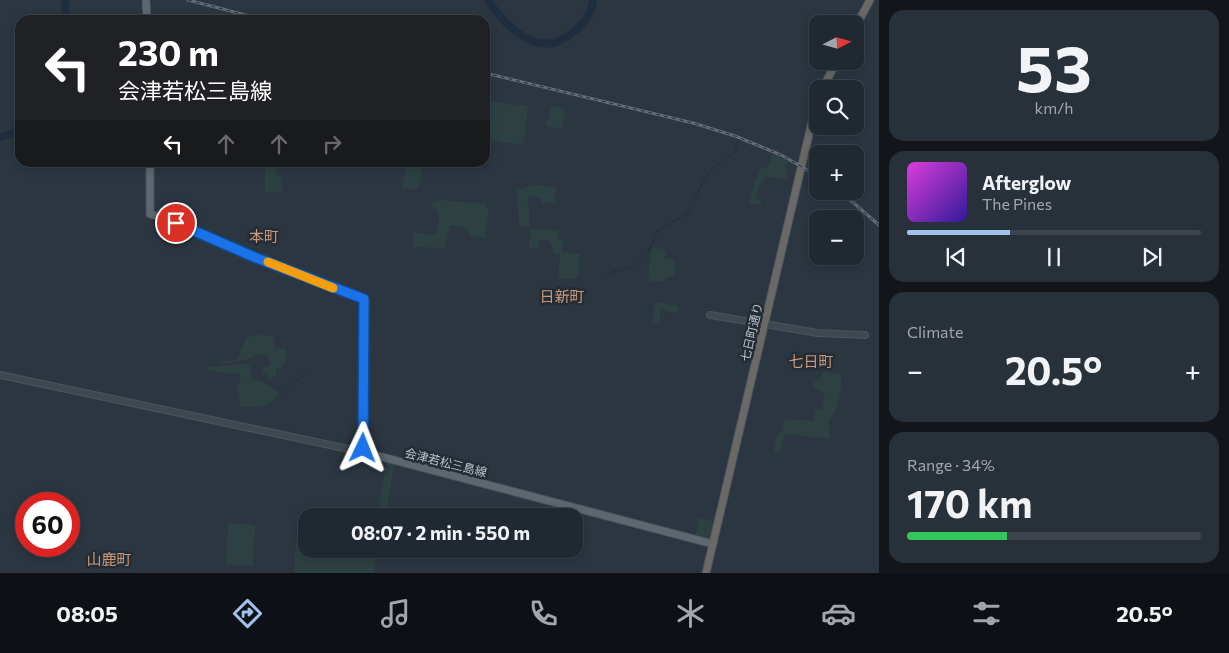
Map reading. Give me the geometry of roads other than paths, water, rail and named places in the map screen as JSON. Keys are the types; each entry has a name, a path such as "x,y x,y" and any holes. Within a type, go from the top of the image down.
{"highway":[{"path":"862,15 870,0"},
{"name":"七日町通り","path":"706,573 809,134"}],"main road":[{"path":"146,0 147,15"},
{"path":"150,167 150,214 164,218 254,257 364,299 363,452"},
{"name":"会津若松三島線","path":"363,452 713,544"}],"street":[{"path":"710,315 818,333 865,335"},
{"path":"0,375 363,452"}],"waterway":[{"path":"65,0 66,15"},
{"path":"488,0 515,31 524,37 543,43 558,42 577,29 589,14 593,0"},
{"path":"0,137 15,132"},
{"path":"693,201 708,173 735,151 739,137"},
{"path":"603,278 612,272 630,268 649,250 657,231 687,214 690,208"},
{"path":"283,392 304,374"}],"railway":[{"path":"188,0 246,15"},
{"path":"490,74 693,123 735,136 781,155 809,171"},
{"path":"850,200 879,225"}],"district":[{"name":"本町","path":"264,236"},
{"name":"日新町","path":"562,296"},
{"name":"七日町","path":"811,361"},
{"name":"山鹿町","path":"109,559"}]}
